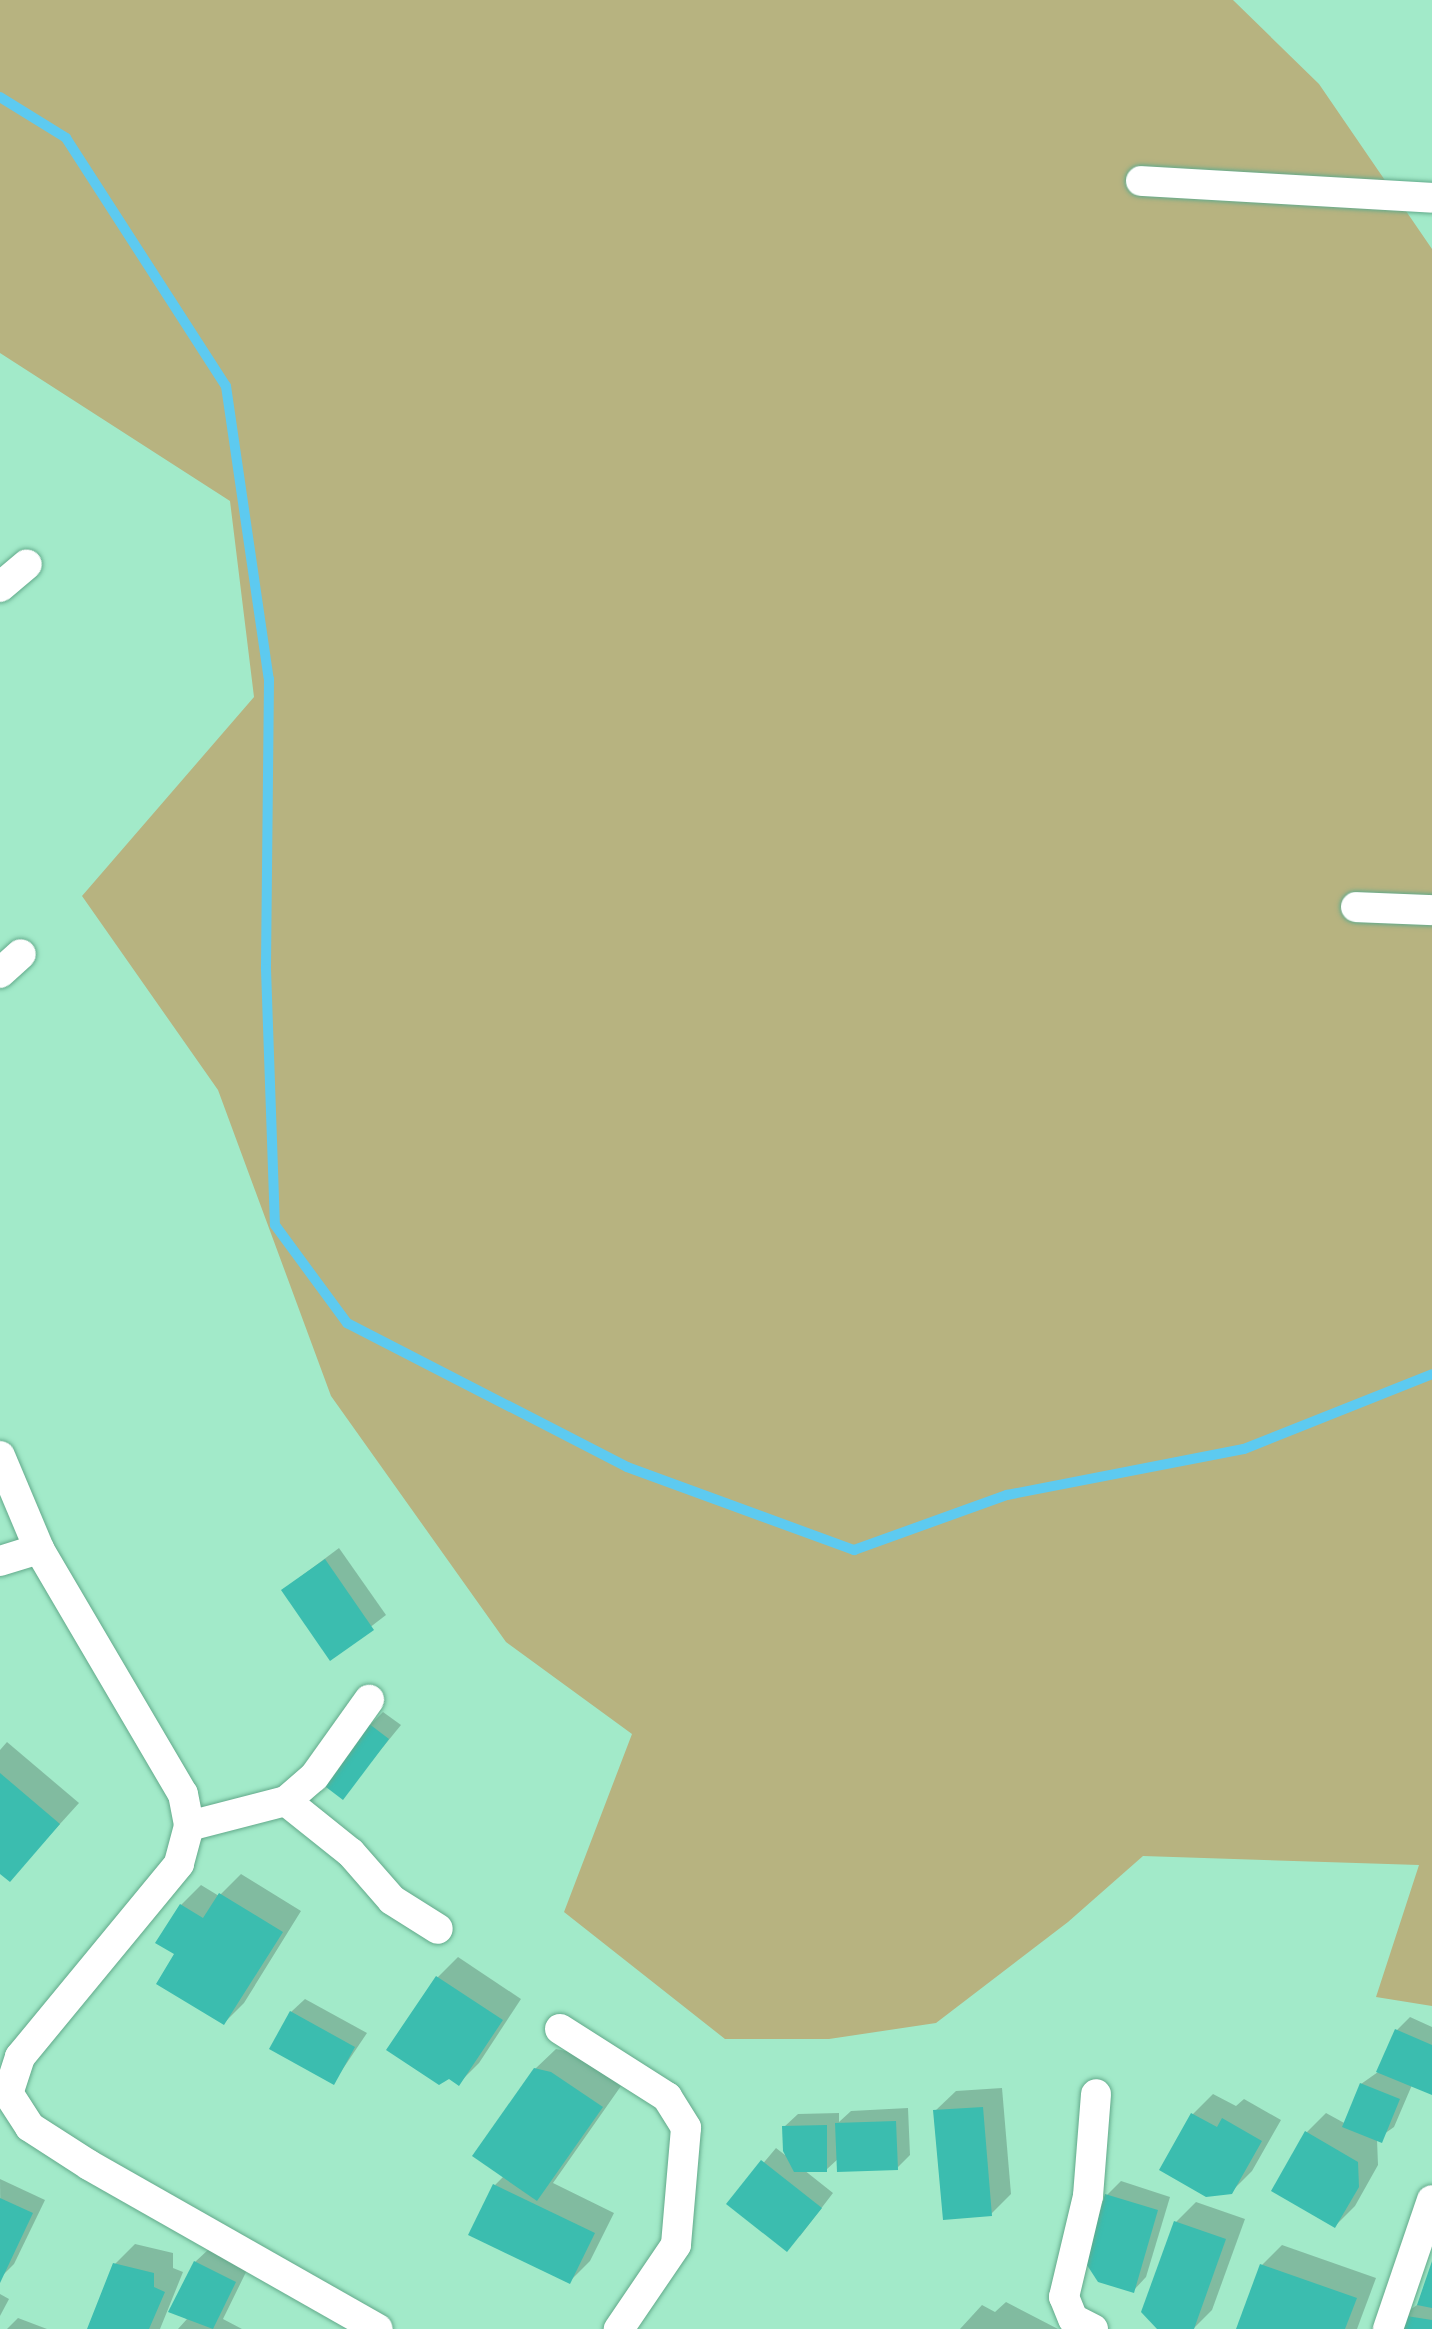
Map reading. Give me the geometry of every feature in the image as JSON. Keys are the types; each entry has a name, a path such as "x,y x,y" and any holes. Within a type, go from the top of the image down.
{"street":[{"path":"1141,181 1432,198"},
{"path":"0,587 27,564"},
{"path":"1356,907 1432,910"},
{"path":"0,1456 39,1549 183,1794 189,1826 179,1864 20,2057 8,2093 30,2127 89,2165 378,2329"},
{"path":"0,1561 39,1549"},
{"path":"189,1826 286,1801 314,1777 369,1700"},
{"path":"286,1801 351,1853 392,1900 438,1929"},
{"path":"560,2029 667,2097 686,2128 676,2245 619,2329"},
{"path":"1093,2329 1073,2319 1064,2297 1088,2196 1096,2094"},
{"path":"1388,2329 1432,2200"}],"shaded area":[{"path":"0,0 1233,0 1319,84 1432,249 1432,2006 1376,1997 1419,1865 1143,1856 1068,1922 936,2023 829,2039 725,2039 564,1912 632,1734 506,1642 331,1396 218,1090 82,896 254,697 230,501 0,353"}],"building":[{"path":"325,1559 374,1630 330,1661 281,1590"},
{"path":"368,1723 389,1739 343,1800 322,1784"},
{"path":"0,1773 60,1824 10,1882 0,1874"},
{"path":"219,1893 283,1932 224,2025 156,1984 174,1954 155,1943 180,1904 203,1918"},
{"path":"436,1976 503,2020 459,2086 449,2079 439,2085 386,2050"},
{"path":"290,2011 355,2047 334,2085 269,2049"},
{"path":"1395,2029 1432,2045 1432,2095 1376,2072"},
{"path":"534,2068 551,2072 603,2107 537,2201 472,2156"},
{"path":"1360,2083 1400,2099 1382,2143 1342,2127"},
{"path":"983,2107 992,2216 943,2220 933,2110"},
{"path":"1191,2113 1217,2127 1222,2118 1262,2141 1232,2194 1206,2197 1159,2170"},
{"path":"896,2121 898,2170 837,2172 835,2123"},
{"path":"827,2125 827,2172 794,2172 783,2151 782,2126"},
{"path":"1305,2131 1358,2162 1359,2187 1335,2228 1271,2191"},
{"path":"761,2160 822,2208 787,2252 726,2204"},
{"path":"493,2184 595,2233 570,2284 468,2235"},
{"path":"1105,2194 1158,2210 1134,2293 1098,2282 1085,2262"},
{"path":"0,2198 33,2213 0,2283"},
{"path":"1174,2221 1226,2239 1194,2329 1157,2329 1141,2312"},
{"path":"194,2261 236,2282 213,2329 168,2312"},
{"path":"1432,2261 1432,2308 1417,2305"},
{"path":"113,2263 154,2273 154,2287 165,2292 149,2329 87,2329"},
{"path":"1260,2264 1357,2298 1345,2329 1236,2329"},
{"path":"1400,2315 1432,2320 1432,2329 1397,2329"}],"waterway":[{"path":"0,97 66,138 226,386 269,679 266,969 275,1225 347,1323 627,1467 854,1550 1007,1495 1244,1449 1432,1374"}]}
